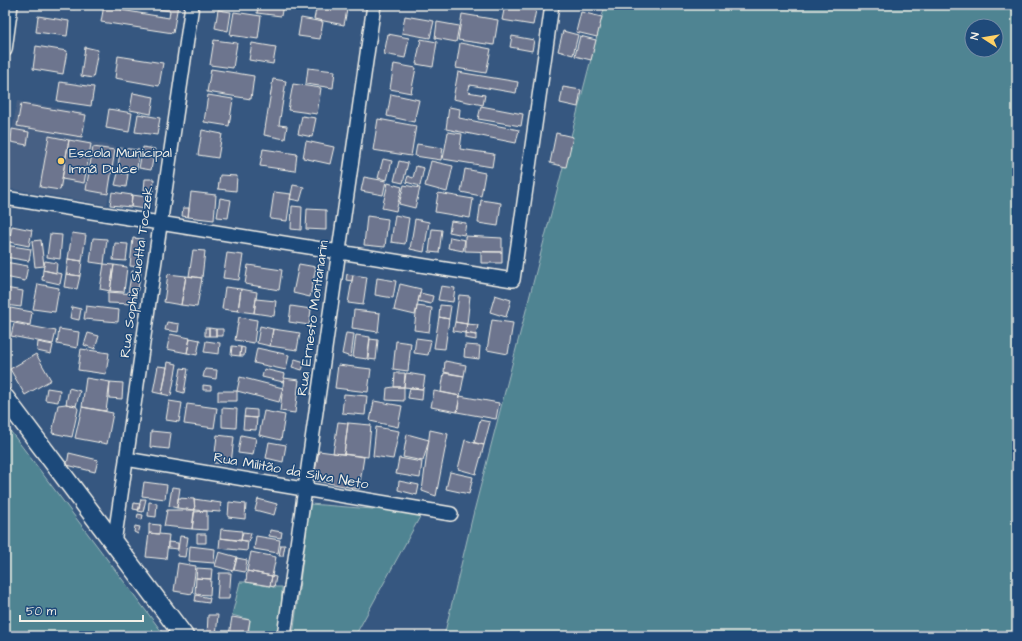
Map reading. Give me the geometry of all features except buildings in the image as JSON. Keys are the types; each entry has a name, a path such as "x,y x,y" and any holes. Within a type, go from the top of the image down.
{"main road":[{"path":"5,398 184,636"}],"street":[{"path":"5,50 12,5"},
{"name":"Rua Sophia Suotta Toczek","path":"114,543 192,5"},
{"name":"Rua Ernesto Montanarin","path":"284,636 374,5"},
{"path":"5,198 513,280 552,5"},
{"name":"Rua Militão da Silva Neto","path":"126,459 451,514"}],"shaded area":[{"name":"Escola Municipal Irmã Dulce","path":"17,101 86,113 81,140 117,147 107,205 5,188 5,176"}],"green space":[{"path":"605,5 1017,5 1017,636 444,636 473,515"},
{"path":"5,424 165,636 5,636"},
{"path":"310,504 422,513 355,636 293,636"},
{"path":"240,582 282,587 280,636 248,636 250,620 232,615"}],"place":[{"name":"Escola Municipal Irmã Dulce","path":"61,161"}]}
